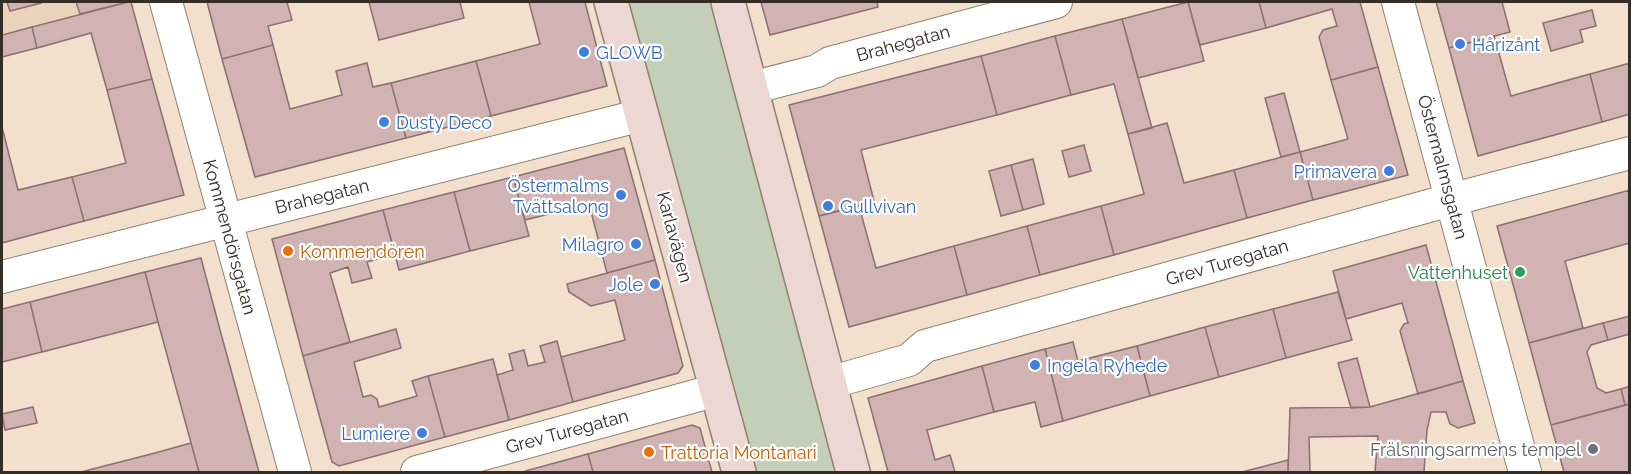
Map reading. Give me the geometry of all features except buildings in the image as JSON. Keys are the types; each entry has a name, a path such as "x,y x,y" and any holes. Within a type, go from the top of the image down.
{"street":[{"name":"Kommendörsgatan","path":"166,2 295,472"},
{"name":"Karlavägen","path":"611,2 739,472"},
{"path":"728,2 853,472"},
{"name":"Brahegatan","path":"751,88 817,71 830,63 1056,2"},
{"name":"Östermalmsgatan","path":"1398,2 1525,472"},
{"name":"Brahegatan","path":"2,277 642,115"},
{"name":"Grev Turegatan","path":"829,383 909,360 925,346 1450,200 1629,153"},
{"name":"Grev Turegatan","path":"417,472 717,390"}],"shaded area":[{"path":"2,2 138,2 2,34"}],"green space":[{"path":"629,2 710,2 837,472 756,472"}],"place":[{"name":"Hårizånt","path":"1460,44"},
{"name":"GLOWB","path":"584,52"},
{"name":"Dusty Deco","path":"384,122"},
{"name":"Primavera","path":"1389,171"},
{"name":"Östermalms Tvättsalong","path":"621,195"},
{"name":"Gullvivan","path":"828,206"},
{"name":"Milagro","path":"636,244"},
{"name":"Kommendören","path":"288,251"},
{"name":"Vattenhuset","path":"1520,272"},
{"name":"Jole","path":"655,284"},
{"name":"Ingela Ryhede","path":"1035,365"},
{"name":"Lumiere","path":"422,433"},
{"name":"Frälsningsarméns tempel","path":"1593,449"},
{"name":"Trattoria Montanari","path":"649,452"}]}
